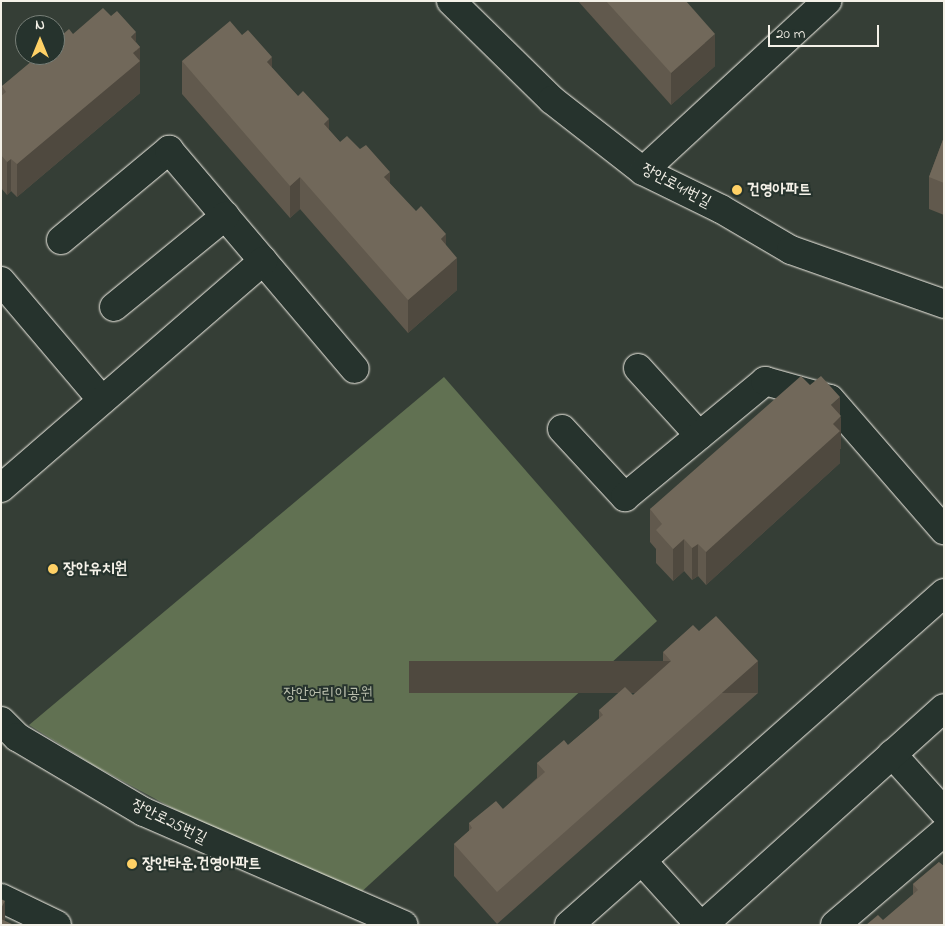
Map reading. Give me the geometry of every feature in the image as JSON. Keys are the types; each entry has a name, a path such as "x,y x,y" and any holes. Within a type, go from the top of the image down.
{"street":[{"name":"장안로41번길","path":"451,1 552,100 643,171 721,210 791,250 944,304"},
{"path":"643,171 827,1"},
{"path":"61,240 169,150 356,369"},
{"path":"114,308 225,216"},
{"path":"1,488 263,261"},
{"path":"1,281 102,400"},
{"path":"638,368 699,435"},
{"path":"562,430 625,497 765,381 830,399 944,530"},
{"path":"569,925 643,862 944,593"},
{"path":"643,862 702,925 944,708"},
{"name":"장안로25번길","path":"1,722 17,737 40,752 144,812 243,858 404,925"},
{"path":"892,754 944,812"},
{"path":"835,925 944,832"},
{"path":"1,898 57,925"}],"green space":[{"name":"장안어린이공원","path":"444,377 657,621 358,895 196,821 93,765 29,725"}],"building":[{"path":"606,1 686,1 715,34 671,73"},
{"path":"103,8 111,16 117,11 136,32 131,37 140,47 133,53 140,61 17,164 11,159 7,162 1,155 1,96 6,92 2,86 27,65 65,65 65,32 69,29 73,34"},
{"path":"230,21 242,35 248,30 272,57 267,62 298,96 303,91 329,119 324,124 340,142 347,136 360,149 366,145 390,172 384,177 416,211 421,206 446,234 441,239 457,258 408,300 300,177 290,186 182,61"},
{"path":"944,137 944,183 929,177"},
{"path":"801,376 810,385 821,376 840,397 831,405 841,416 833,424 840,431 706,552 698,544 692,548 684,539 673,549 656,530 662,524 650,509"},
{"path":"716,616 758,661 497,892 454,844 472,828 469,823 496,801 503,809 545,772 537,763 564,740 568,745 603,715 599,710 625,687 633,695 671,661 663,652 693,625 699,631"},
{"path":"939,862 944,866 944,925 866,925 878,915 883,920 918,890 913,884"},
{"path":"1,899 5,901 1,909"},
{"path":"1,919 14,925 1,925"}],"place":[{"name":"건영아파트","path":"737,190"},
{"name":"장안유치원","path":"53,569"},
{"name":"장안타운.건영아파트","path":"132,864"}]}
